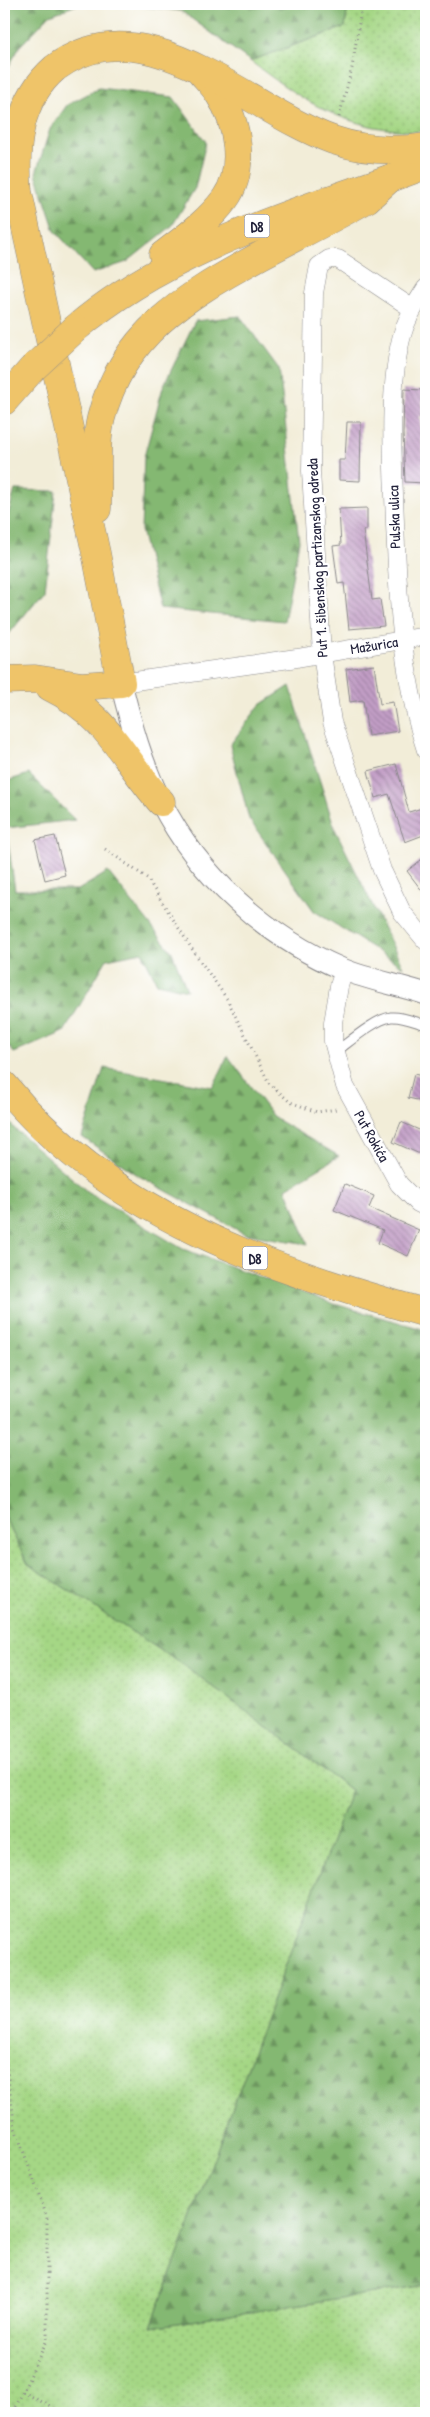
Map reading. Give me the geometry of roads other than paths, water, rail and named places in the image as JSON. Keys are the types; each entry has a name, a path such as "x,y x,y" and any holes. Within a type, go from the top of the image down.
{"main road":[{"path":"4,680 35,680 82,686 121,683 96,553 18,192 16,148 20,123 28,101 39,84 64,60 82,50 102,43 124,41 148,44 173,51 192,60 288,120 333,140 379,151 401,151 426,147"},
{"path":"132,286 160,258 208,219 226,197 235,176 237,149 234,122 220,94 192,60"},
{"name":"D8","path":"4,401 32,369 76,328 132,286 201,249 248,229 426,165"},
{"path":"96,553 98,453 101,420 111,389 126,361 145,335 170,310 209,284 367,200 389,179"},
{"path":"35,680 78,702 93,714 112,736 142,780 161,802"},
{"name":"D8","path":"4,1084 43,1128 70,1151 161,1215 227,1247 304,1277 426,1313"}],"street":[{"name":"Put 1. šibenskog partizanskog odreda","path":"413,309 338,259 329,259 319,266 314,293 311,471 322,654 332,722 382,870 402,912 426,941"},
{"name":"Pulska ulica","path":"426,288 413,309 403,332 396,375 392,446 402,641 426,750"},
{"name":"Mažurica","path":"121,683 322,654 426,636"},
{"path":"121,683 133,732 161,802 196,854 238,902 295,945 344,970 426,994"},
{"name":"Put Rokića","path":"344,970 339,986 333,1023 334,1053 345,1086 399,1184 418,1203 426,1207"}],"lane":[{"path":"334,1053 376,1023 390,1017 402,1018 426,1025"}]}
